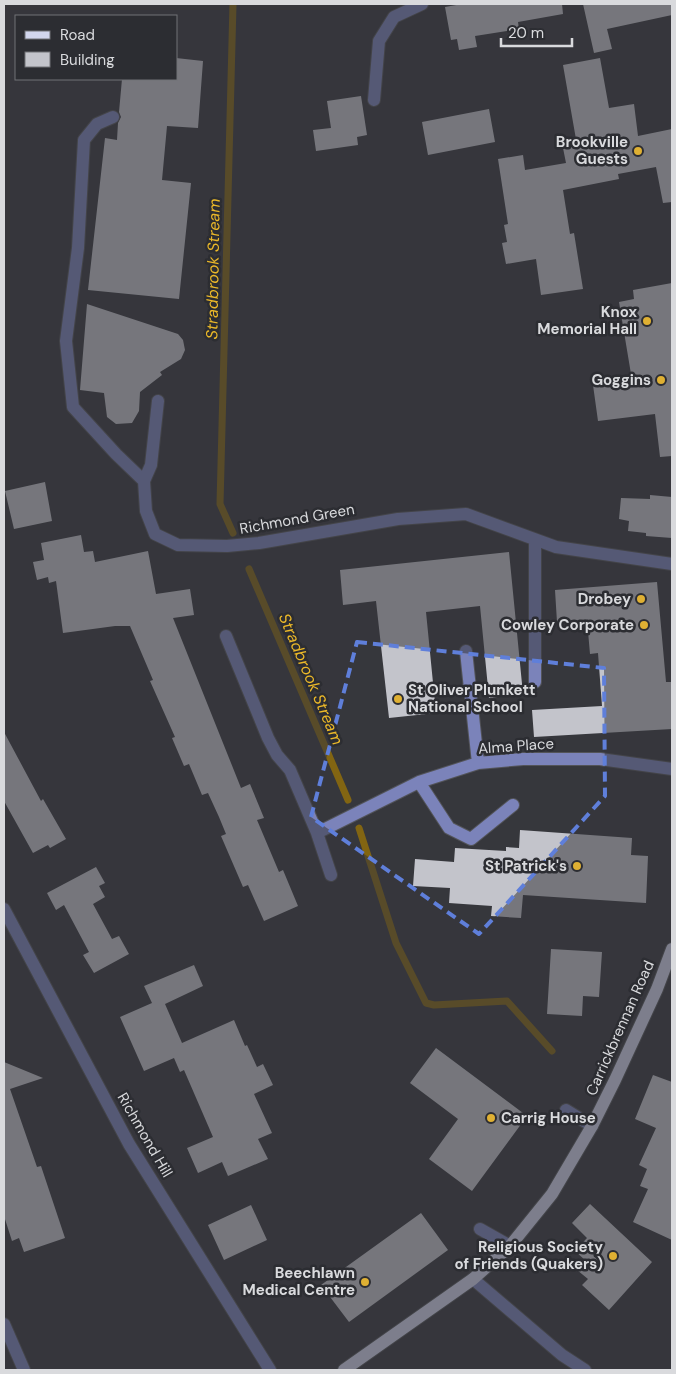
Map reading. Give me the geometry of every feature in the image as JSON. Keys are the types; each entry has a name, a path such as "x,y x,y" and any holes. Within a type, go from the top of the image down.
{"main road":[{"name":"Carrickbrennan Road","path":"344,1370 473,1279 510,1246 552,1194 592,1126 653,997 672,949"}],"street":[{"path":"374,100 379,41 394,17 422,4"},
{"path":"113,117 97,124 84,140 78,248 66,341 73,407 116,454 144,481 151,465 158,402"},
{"name":"Richmond Green","path":"144,481 146,511 155,534 178,546 227,546 259,543 398,518 466,514 556,547 672,564"},
{"path":"535,540 535,682"},
{"path":"226,636 268,738 277,756 290,770 317,834 331,875"},
{"path":"466,651 478,763"},
{"name":"Alma Place","path":"317,834 419,782 478,763 523,759 600,759 672,769"},
{"path":"419,782 448,828 471,839 514,804"},
{"name":"Richmond Hill","path":"4,909 129,1144 270,1370"},
{"path":"566,1110 592,1126"},
{"path":"480,1229 510,1246"},
{"path":"473,1279 562,1355 585,1370"},
{"path":"4,1324 24,1370"}],"highlighted area":[{"path":"357,642 604,668 605,796 479,934 311,817"}],"building":[{"path":"462,4 562,4 563,14 518,22 519,29 475,36 477,47 459,50 457,39 451,40 445,7"},
{"path":"583,4 672,4 672,15 607,29 612,49 594,53"},
{"path":"178,58 203,61 198,128 167,126 162,180 191,183 179,299 88,290 105,138 117,140 118,123 121,117 119,112 122,80 178,80"},
{"path":"600,58 609,108 634,104 638,136 672,129 672,202 663,203 656,167 618,174 619,179 563,190 570,234 574,233 583,289 541,295 536,259 506,264 502,243 507,242 504,225 508,224 498,159 523,155 525,170 566,163 563,148 577,145 563,65"},
{"path":"361,96 367,135 357,137 358,145 316,151 313,130 331,128 327,101"},
{"path":"489,109 495,142 428,155 422,122"},
{"path":"672,283 672,456 660,457 655,414 598,421 593,385 632,380 619,302 634,299 633,290"},
{"path":"87,304 178,334 183,340 185,350 181,359 160,372 162,375 140,392 139,411 132,423 116,424 107,417 104,393 80,390"},
{"path":"45,482 52,521 14,529 5,491"},
{"path":"650,495 672,497 672,538 646,536 646,533 628,531 629,521 619,519 621,498 650,499"},
{"path":"81,535 84,552 93,551 95,562 148,551 156,594 190,589 194,615 173,618 241,788 250,784 264,818 257,820 279,872 283,870 298,906 264,921 248,885 243,887 221,836 226,834 208,793 202,795 189,764 184,766 172,738 175,737 150,681 153,680 130,626 115,626 63,633 56,581 49,583 48,577 37,580 33,562 44,560 41,543"},
{"path":"509,552 523,694 489,698 480,606 426,612 436,713 389,718 376,601 343,605 340,570"},
{"path":"657,582 666,682 672,682 672,729 534,737 532,710 602,706 598,653 590,654 587,620 557,622 555,590"},
{"path":"4,732 41,801 43,799 66,839 50,848 48,845 33,853 4,801"},
{"name":"St Patrick's","path":"520,830 632,838 631,855 648,856 646,903 523,895 521,918 491,916 492,906 449,903 450,888 413,886 415,859 454,862 455,848 506,851 506,847 519,848"},
{"path":"96,867 105,883 99,886 105,897 93,904 112,939 119,936 129,954 94,973 83,955 89,952 64,905 56,910 47,893"},
{"path":"551,949 602,952 599,997 583,996 582,1016 547,1014"},
{"path":"194,965 203,986 165,1004 182,1043 234,1020 245,1046 247,1045 257,1067 263,1064 273,1085 254,1094 272,1133 258,1139 268,1159 228,1176 222,1162 198,1173 187,1148 213,1137 184,1070 180,1072 174,1058 144,1071 120,1017 152,1003 144,986"},
{"name":"Carrig House","path":"436,1048 527,1116 472,1191 429,1159 458,1119 410,1083"},
{"path":"4,1062 43,1078 10,1089 37,1167 41,1166 65,1238 24,1252 19,1238 12,1241 4,1216"},
{"path":"653,1075 672,1082 672,1240 633,1222 648,1189 640,1186 647,1169 639,1165 656,1128 635,1119"},
{"name":"Religious Society of Friends (Quakers)","path":"590,1204 652,1262 609,1310 582,1285 588,1279 577,1270 586,1261 575,1251 587,1238 572,1223"},
{"path":"251,1205 267,1240 224,1260 208,1225"},
{"path":"421,1213 448,1250 349,1322 321,1285"}],"waterway":[{"name":"Stradbrook Stream","path":"233,4 220,504 233,533"},
{"name":"Stradbrook Stream","path":"249,569 348,800"},
{"name":"Stradbrook Stream","path":"359,828 396,943 426,1003 434,1005 507,1001 552,1051"}],"place":[{"name":"Brookville Guests","path":"638,151"},
{"name":"Knox Memorial Hall","path":"647,321"},
{"name":"Goggins","path":"661,380"},
{"name":"Drobey","path":"641,599"},
{"name":"Cowley Corporate","path":"644,625"},
{"name":"St Oliver Plunkett National School","path":"398,699"},
{"name":"St Patrick's","path":"577,866"},
{"name":"Carrig House","path":"491,1118"},
{"name":"Religious Society of Friends (Quakers)","path":"613,1256"},
{"name":"Beechlawn Medical Centre","path":"365,1282"}]}
